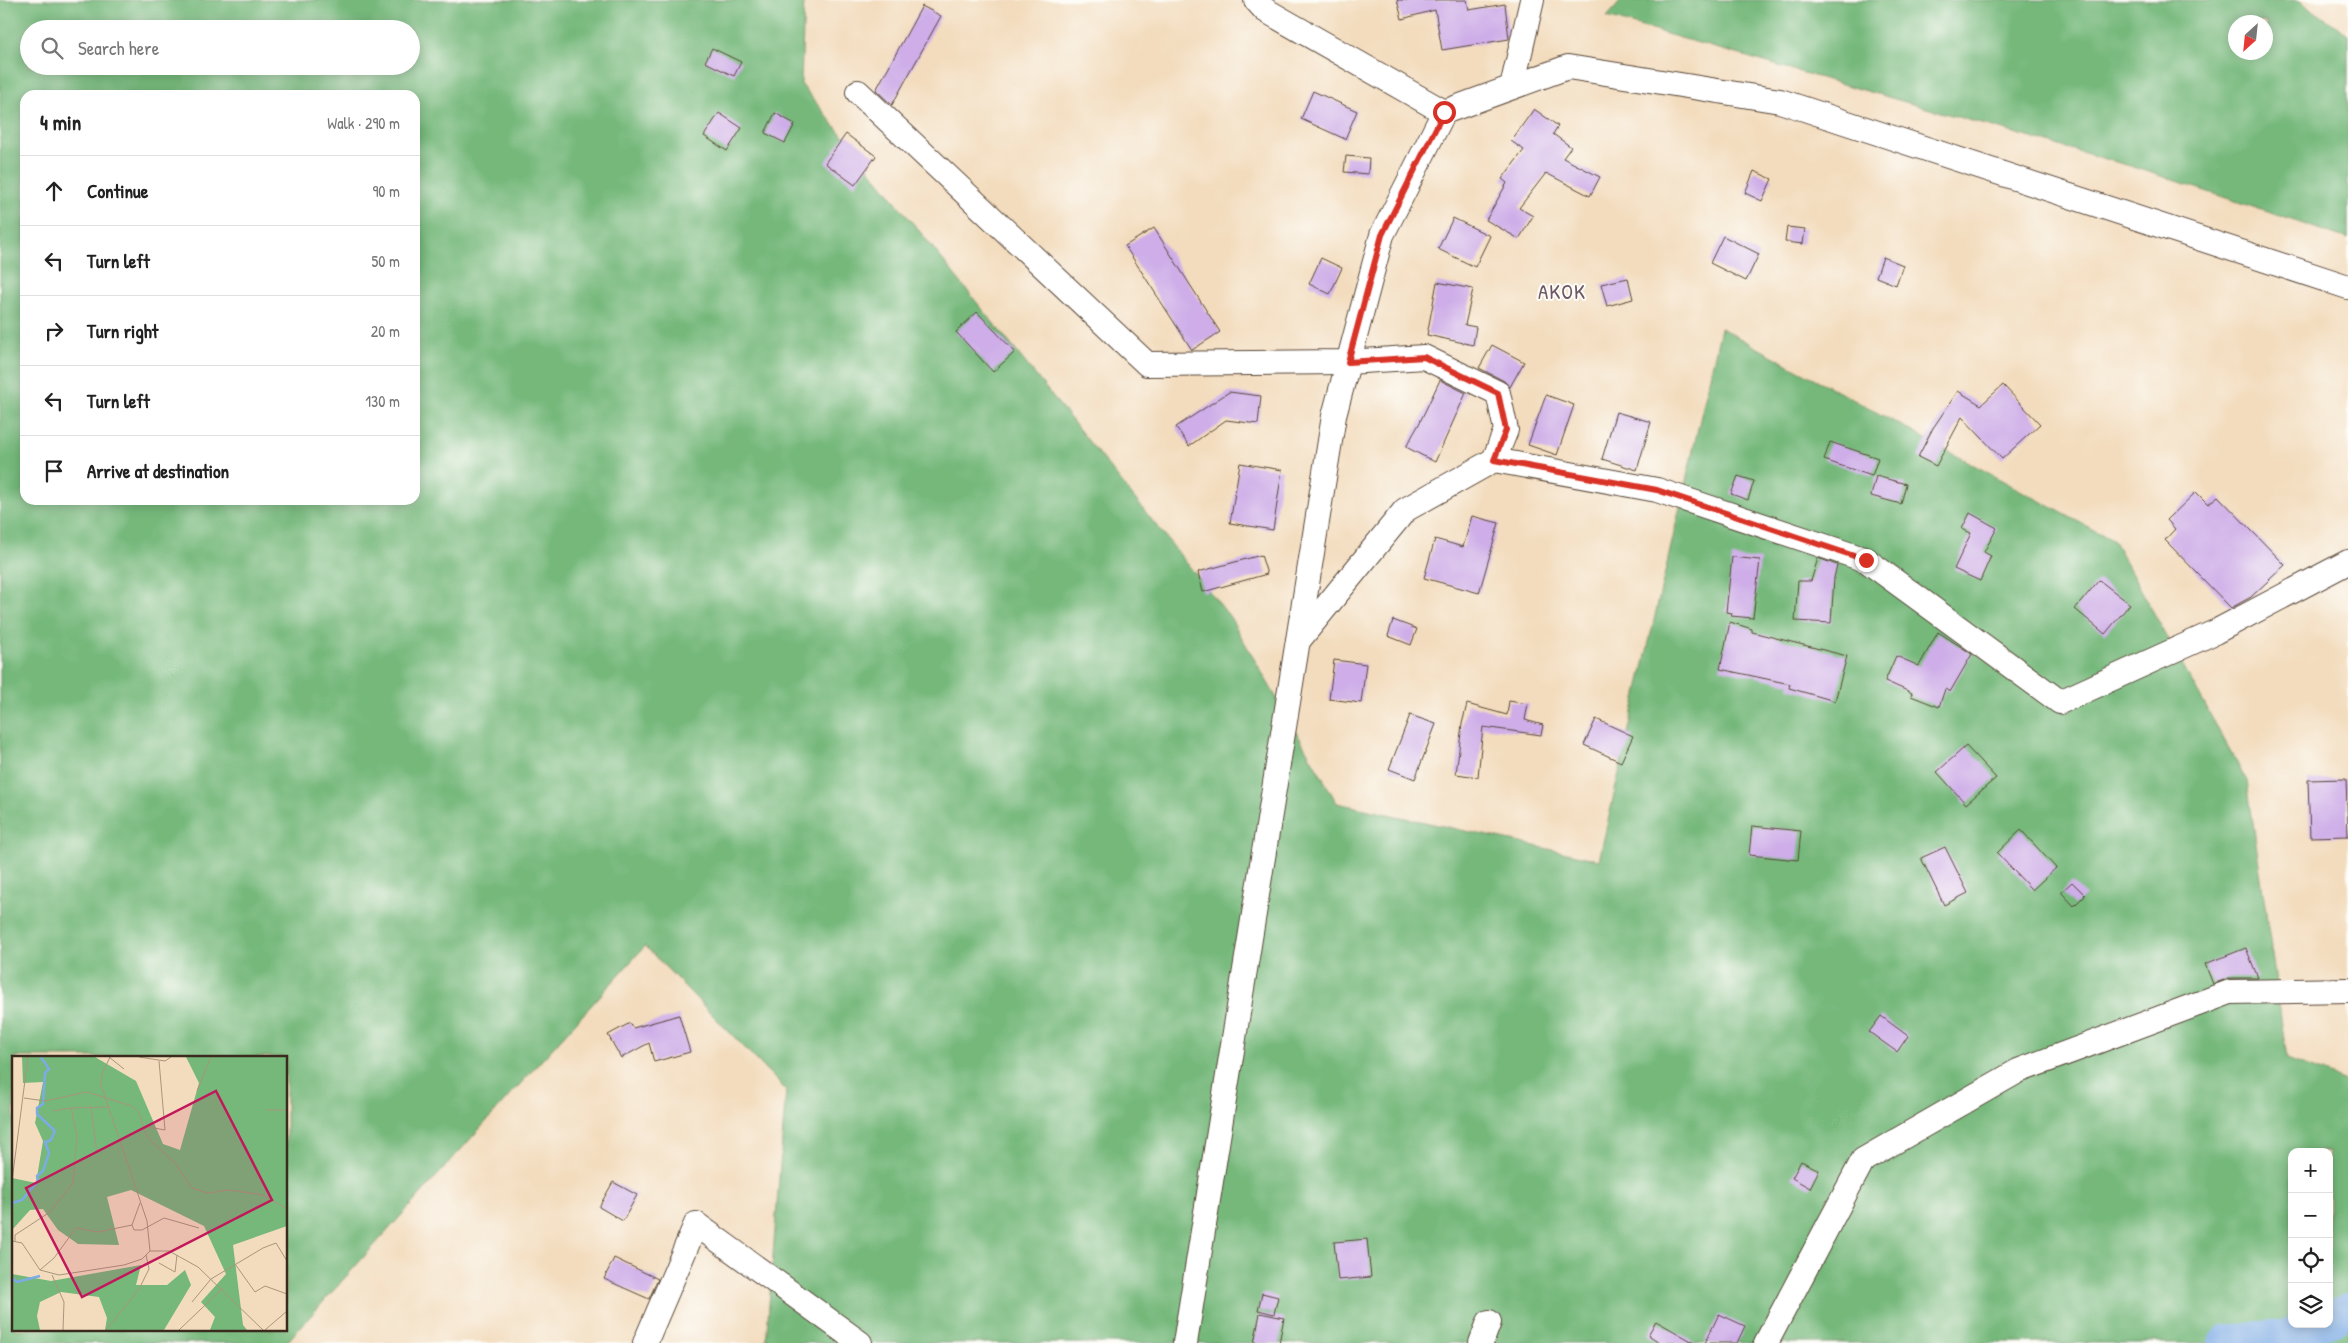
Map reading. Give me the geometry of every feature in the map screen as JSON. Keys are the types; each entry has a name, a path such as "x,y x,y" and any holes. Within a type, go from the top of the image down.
{"street":[{"path":"1256,0 1265,10 1444,112"},
{"path":"1512,87 1532,0"},
{"path":"1185,1343 1334,416 1382,235 1444,112 1568,67 1780,101 2348,286"},
{"path":"858,92 1147,364 1348,362 1424,357 1498,393 1506,430 1494,460 1405,510 1298,642"},
{"path":"1494,460 1657,490 1866,560 2060,702 2215,632 2348,562"},
{"path":"1766,1343 1863,1160 2018,1071 2230,992 2348,990"},
{"path":"645,1343 696,1224 860,1343"}],"green space":[{"path":"0,0 804,0 801,84 1230,617 1337,803 1599,860 1721,328 2114,541 2247,781 2287,1059 2348,1082 2348,1343 766,1343 786,1090 645,946 286,1343 0,1343"},
{"path":"1622,0 2298,0 2348,34 2348,239 2137,168 1607,17"}],"building":[{"path":"1397,0 1467,0 1469,10 1505,4 1509,39 1442,50 1435,10 1402,19"},
{"path":"922,6 941,16 892,105 876,90"},
{"path":"712,48 741,62 734,76 705,62"},
{"path":"1313,91 1357,111 1345,139 1301,119"},
{"path":"1534,109 1558,126 1553,134 1571,147 1563,158 1600,177 1590,196 1546,173 1519,208 1533,216 1519,239 1486,220 1507,183 1502,179 1524,150 1511,141"},
{"path":"719,113 742,128 727,151 704,136"},
{"path":"775,113 795,124 785,143 765,133"},
{"path":"846,134 876,156 855,185 825,163"},
{"path":"1346,156 1369,158 1368,174 1344,172"},
{"path":"1754,171 1772,179 1762,201 1745,193"},
{"path":"1453,218 1490,236 1475,267 1438,249"},
{"path":"1787,227 1805,229 1803,244 1785,242"},
{"path":"1154,228 1220,332 1192,350 1125,246"},
{"path":"1723,236 1759,254 1746,281 1710,263"},
{"path":"1883,257 1903,265 1896,285 1876,277"},
{"path":"1321,258 1342,268 1330,294 1309,284"},
{"path":"1628,278 1633,299 1607,306 1601,284"},
{"path":"1437,282 1473,289 1465,325 1476,327 1473,345 1427,335"},
{"path":"977,312 1015,352 993,372 956,332"},
{"path":"1492,345 1524,362 1510,387 1504,381 1479,368"},
{"path":"1440,380 1466,393 1435,462 1406,447"},
{"path":"2003,385 2040,424 2002,459 1962,417 1936,466 1918,457 1933,428 1958,391 1981,405"},
{"path":"1229,392 1261,396 1258,424 1226,420 1189,446 1176,427"},
{"path":"1546,395 1574,405 1557,455 1528,445"},
{"path":"1616,412 1651,422 1637,470 1602,459"},
{"path":"1830,442 1878,458 1872,476 1824,460"},
{"path":"1240,463 1282,470 1273,530 1230,523"},
{"path":"1738,476 1754,481 1748,500 1731,494"},
{"path":"1876,476 1906,484 1901,504 1871,496"},
{"path":"2196,492 2208,504 2218,496 2285,565 2251,597 2231,608 2165,540 2175,529 2167,520"},
{"path":"1970,513 1997,528 1984,552 1991,556 1980,581 1954,569 1971,533 1962,529"},
{"path":"1472,516 1499,523 1479,593 1424,578 1435,539 1463,547"},
{"path":"1261,555 1267,574 1203,592 1198,572"},
{"path":"1732,557 1760,560 1753,618 1731,616 1732,613 1726,612"},
{"path":"1818,558 1837,565 1834,578 1831,623 1795,621 1798,581 1811,581"},
{"path":"2099,580 2130,604 2105,634 2075,609"},
{"path":"1393,620 1417,629 1411,645 1388,636"},
{"path":"1730,622 1752,629 1752,632 1847,656 1835,701 1789,688 1790,684 1720,669"},
{"path":"1938,632 1972,654 1950,692 1945,689 1939,707 1911,696 1912,693 1885,681 1896,656 1919,666"},
{"path":"1334,660 1366,664 1361,703 1329,699"},
{"path":"1509,701 1528,704 1525,720 1543,725 1541,735 1483,727 1478,777 1456,774 1462,724 1467,704 1507,715"},
{"path":"1410,715 1436,724 1415,779 1389,769"},
{"path":"1596,719 1633,736 1621,762 1584,745"},
{"path":"1966,746 1996,778 1966,804 1937,772"},
{"path":"2346,779 2348,836 2310,837 2308,780"},
{"path":"1752,826 1801,831 1798,860 1749,855"},
{"path":"2021,830 2056,868 2032,890 1997,853"},
{"path":"1945,847 1968,893 1944,905 1921,858"},
{"path":"2072,882 2085,895 2074,906 2061,892"},
{"path":"2246,948 2258,978 2229,978 2213,984 2205,964"},
{"path":"679,1015 690,1052 654,1062 649,1043 621,1058 608,1035 630,1023 633,1028"},
{"path":"1881,1016 1908,1036 1897,1052 1869,1032"},
{"path":"1801,1161 1819,1170 1810,1188 1792,1178"},
{"path":"613,1182 637,1195 623,1221 599,1207"},
{"path":"1367,1239 1371,1277 1338,1280 1334,1242"},
{"path":"614,1258 658,1279 649,1299 604,1279"},
{"path":"1262,1293 1278,1297 1274,1314 1258,1310"},
{"path":"1260,1313 1284,1318 1279,1343 1254,1343"},
{"path":"1719,1314 1745,1326 1737,1343 1705,1343"},
{"path":"1656,1321 1695,1343 1661,1343 1648,1335"}],"waterway":[{"path":"2333,1318 2348,1311"},
{"path":"2227,1343 2254,1339 2286,1339 2310,1328"}],"district":[{"name":"AKOK","path":"1562,292"}],"route":[{"path":"1444,112 1382,235 1348,362 1424,357 1498,393 1506,430 1494,460 1657,490 1866,560"}]}
